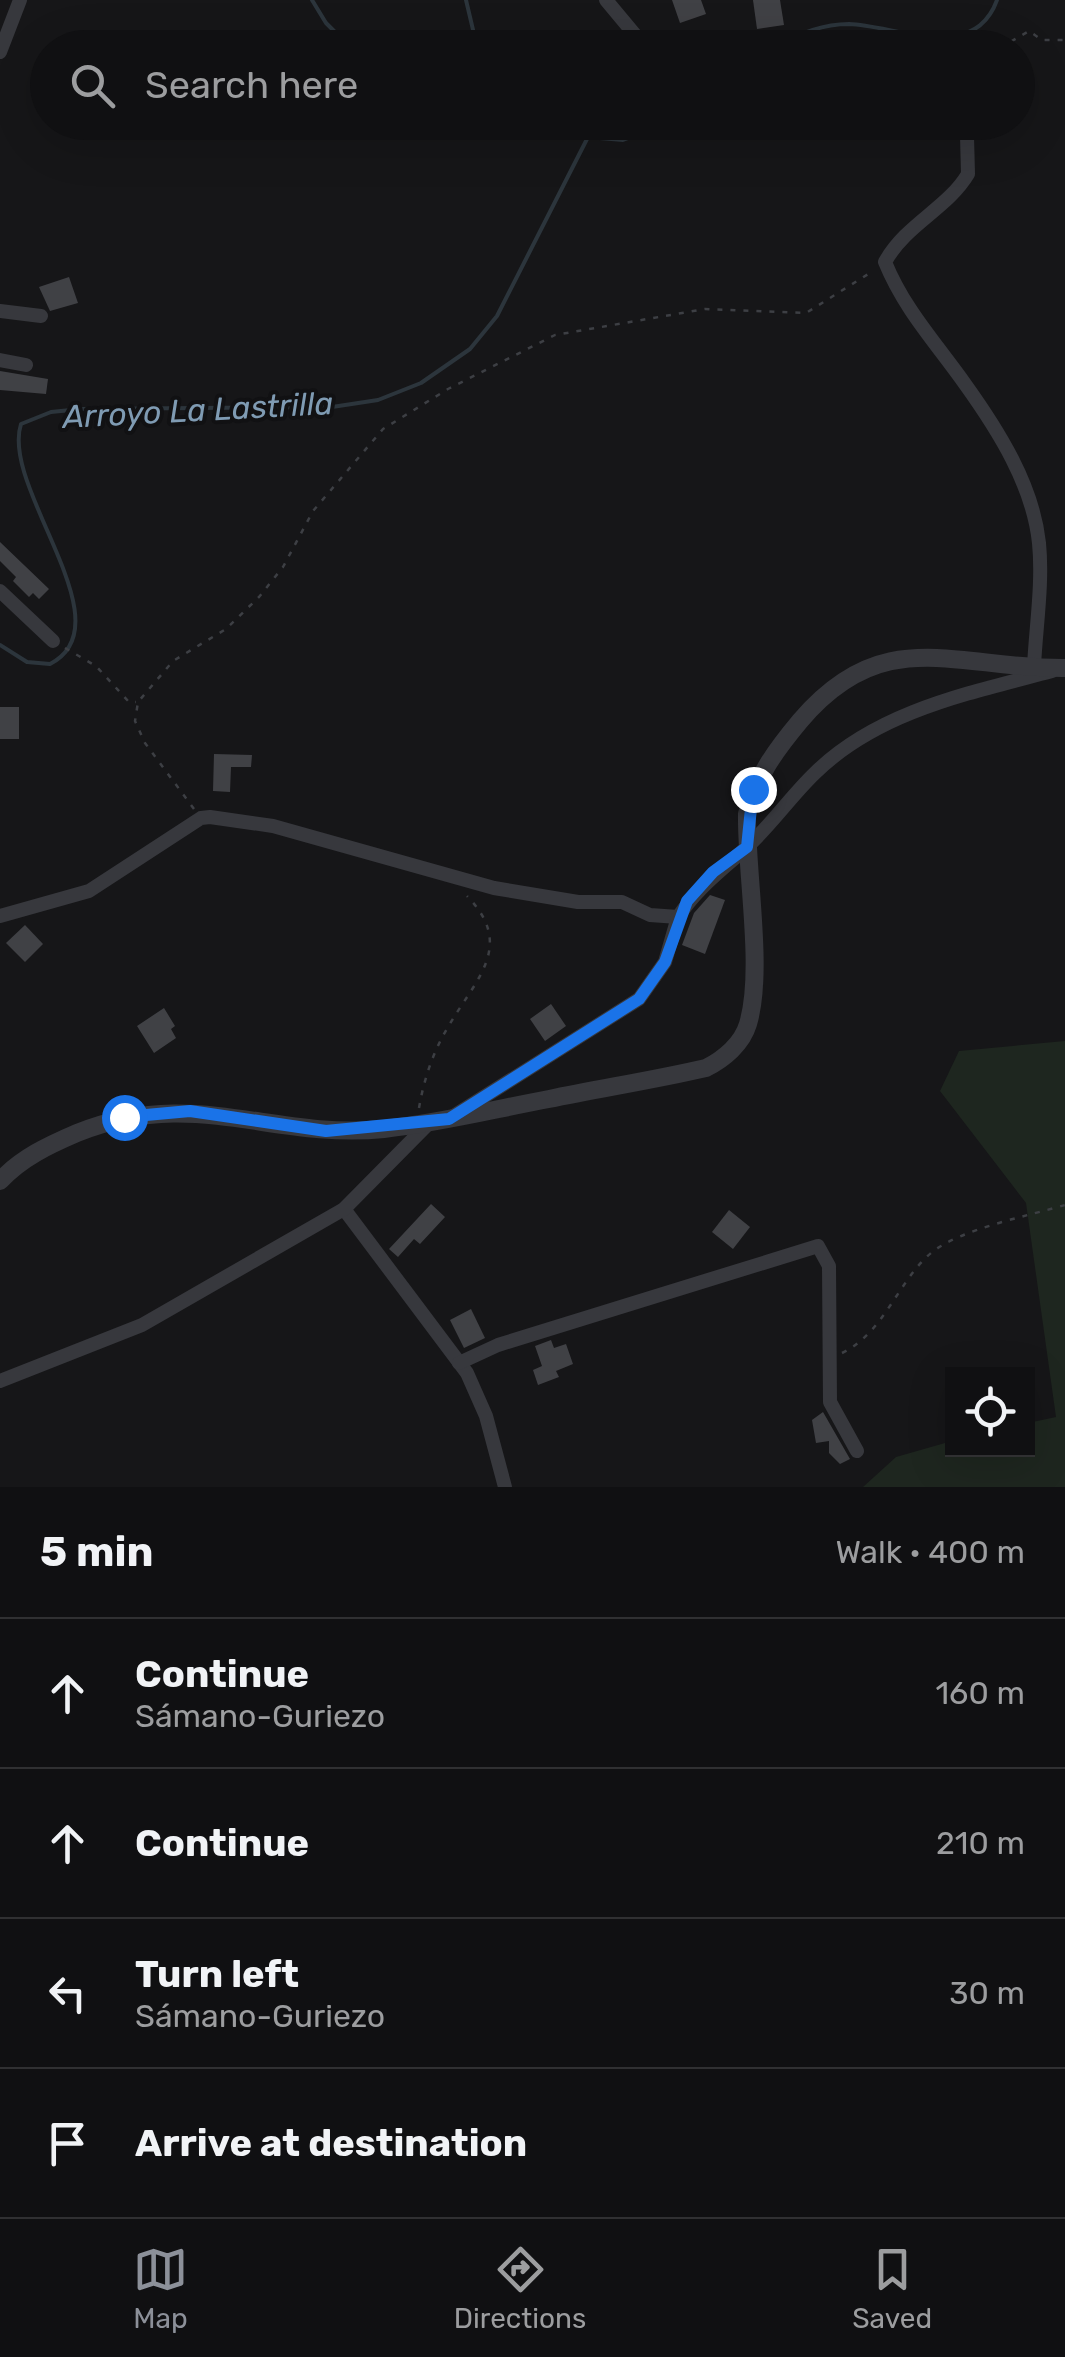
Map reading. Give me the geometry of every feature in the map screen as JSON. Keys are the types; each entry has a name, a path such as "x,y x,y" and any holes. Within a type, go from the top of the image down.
{"street":[{"path":"0,52 20,0"},
{"path":"606,0 631,30"},
{"path":"967,140 968,174 944,202 921,217 885,262 904,302 967,387 1012,458 1026,492 1039,544 1034,666"},
{"path":"0,312 42,316"},
{"path":"0,360 26,365"},
{"path":"0,591 56,642"},
{"path":"0,1181 26,1158 56,1142 97,1125 152,1112 190,1111 326,1131 423,1124 683,1073 723,1059 747,1027 752,1002 747,814 763,769 811,708 846,675 897,660 941,657 1065,668"},
{"path":"449,1119 639,999 665,962 678,917 702,883 747,847 817,771 885,726 930,704 1065,668"},
{"path":"0,916 88,890 201,818 273,826 359,852 441,870 494,888 578,902 622,902 650,915 678,917"},
{"path":"0,1381 142,1325 344,1209 423,1124"},
{"path":"344,1209 459,1363 478,1395 505,1487"},
{"path":"459,1363 498,1345 818,1246 830,1266 830,1402 857,1451"}],"path":[{"path":"1035,36 1042,40 1065,40"},
{"path":"201,818 145,743 135,721 138,702 173,662 226,629 251,606 276,578 313,512 383,428 555,335 704,309 806,313 885,262"},
{"path":"56,642 96,666 129,702 138,702"},
{"path":"423,1124 434,1054 488,963 491,947 481,911 441,870"},
{"path":"827,1360 849,1350 882,1317 932,1252 979,1231 1065,1205"}],"shaded area":[{"path":"1065,1041 1065,1487 863,1487 896,1457 945,1443 945,1457 1035,1457 1035,1422 1056,1417 1026,1203 940,1091 959,1051"}],"building":[{"path":"672,0 701,0 706,14 680,23"},
{"path":"753,0 780,0 784,25 757,29"},
{"path":"69,277 78,303 50,311 39,287"},
{"path":"0,371 48,379 46,394 0,390"},
{"path":"0,542 49,589 39,599 33,593 29,597 13,581 16,577 0,561"},
{"path":"0,707 19,707 19,739 0,739"},
{"path":"214,754 252,755 251,767 231,767 230,792 213,791"},
{"path":"710,895 725,900 705,954 682,945 694,913"},
{"path":"25,925 43,944 25,962 6,943"},
{"path":"551,1004 566,1026 545,1041 530,1019"},
{"path":"164,1008 175,1026 171,1029 176,1038 154,1053 137,1026"},
{"path":"431,1204 445,1217 420,1244 414,1239 398,1257 389,1249"},
{"path":"729,1210 750,1227 733,1249 712,1232"},
{"path":"471,1309 485,1338 464,1348 450,1320"},
{"path":"551,1340 554,1348 566,1344 573,1364 556,1371 559,1377 538,1385 533,1370 542,1366 535,1346"},
{"path":"823,1412 850,1459 840,1464 829,1453 829,1441 816,1443 812,1420"}],"waterway":[{"path":"312,0 333,30"},
{"path":"466,0 473,30"},
{"name":"Arroyo La Lastrilla","path":"972,30 986,19 997,0"},
{"name":"Arroyo La Lastrilla","path":"814,30 839,24 890,30"},
{"name":"Arroyo La Lastrilla","path":"0,645 27,662 50,664 70,645 75,619 70,587 19,451 21,424 51,412 81,409 332,407 378,400 421,383 470,349 497,316 586,140"}],"route":[{"path":"124,1117 190,1111 326,1131 385,1129 449,1119 618,1013 652,987 687,901 713,872 747,847 747,814 753,789"}]}
